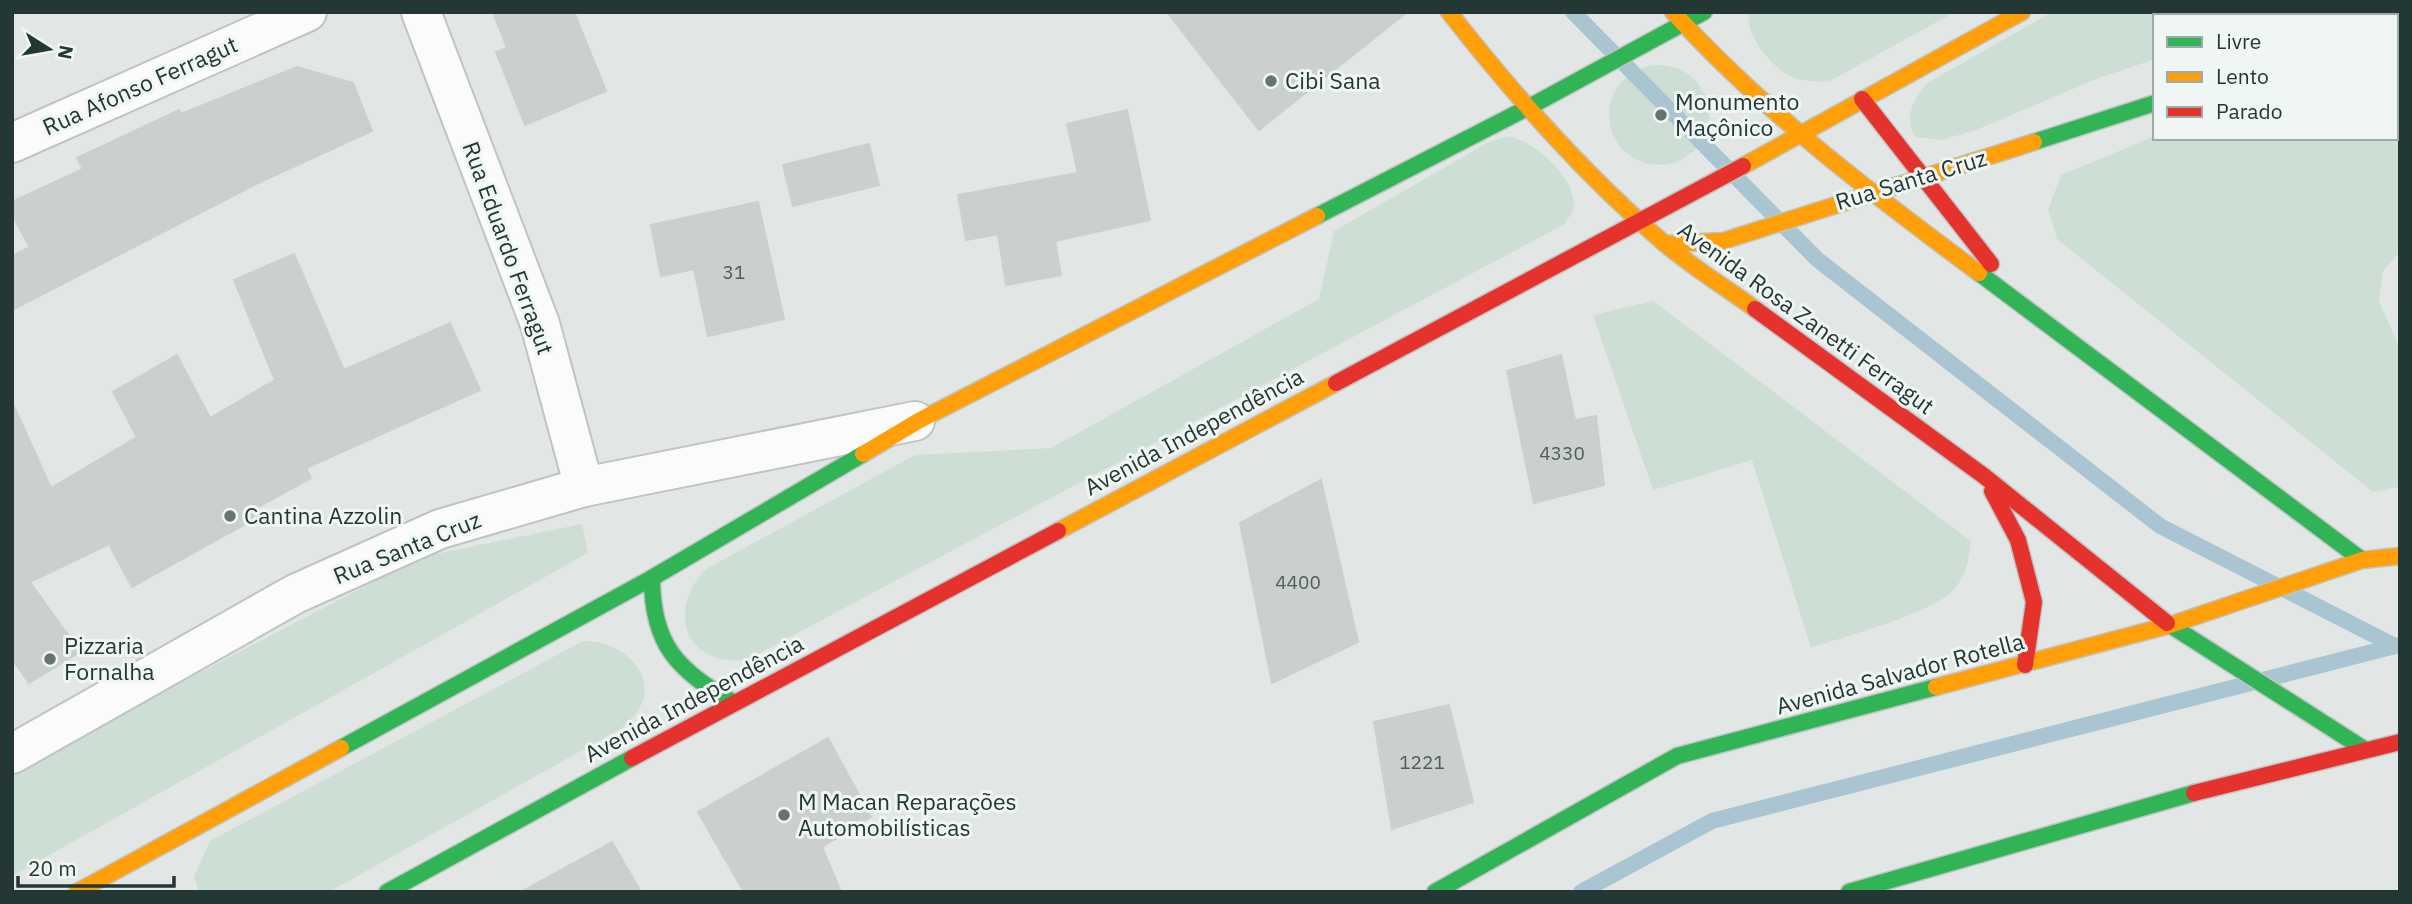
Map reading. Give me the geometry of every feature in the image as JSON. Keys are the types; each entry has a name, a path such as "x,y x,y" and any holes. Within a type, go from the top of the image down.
{"main road":[{"name":"Avenida Rosa Zanetti Ferragut","path":"1450,12 1487,61 1640,222 1665,244 1984,477 2170,625 2364,749"},
{"path":"77,892 652,578 920,420 1531,106 1678,18 1704,12"},
{"name":"Avenida Independência","path":"387,892 734,703 1640,222 2022,12"},
{"path":"1678,18 1799,134 1872,193 2362,560"},
{"path":"1862,99 2020,302"},
{"name":"Rua Santa Cruz","path":"1665,244 1723,240 2153,104"},
{"path":"1984,477 2018,540 2034,602 2025,665"},
{"name":"Avenida Salvador Rotella","path":"1435,892 1677,756 2170,625 2362,560 2400,555"},
{"path":"652,578 650,603 663,642 674,659 695,681 734,703"},
{"path":"1849,892 2124,811 2400,742"},
{"path":"85,892 123,885"}],"street":[{"name":"Rua Afonso Ferragut","path":"12,143 307,12"},
{"name":"Rua Eduardo Ferragut","path":"421,12 540,324 584,487"},
{"name":"Rua Santa Cruz","path":"12,754 295,594 440,529 584,487 920,420"}],"green space":[{"path":"1750,12 1955,12 1830,81 1820,82 1797,79 1769,59 1755,40 1749,21"},
{"path":"2052,12 2321,12 2153,14 2153,60 2099,78 1976,130 1942,140 1915,137 1910,122 1915,101 1929,82"},
{"path":"1659,65 1678,69 1695,79 1705,96 1709,115 1705,134 1695,151 1678,161 1659,165 1640,161 1623,151 1613,134 1609,115 1613,96 1623,79 1640,69"},
{"path":"2400,82 2400,252 2383,271 2379,301 2400,349 2400,487 2373,492 2057,239 2048,210 2061,175 2153,137 2153,140 2398,140"},
{"path":"1509,136 1542,153 1569,186 1573,198 1572,211 1565,224 749,659 728,660 711,656 698,647 689,635 685,620 686,603 693,586 706,569 915,455 1051,448 1319,299 1334,231 1489,142"},
{"path":"1653,301 1971,541 1965,571 1956,587 1946,597 1911,615 1811,648 1752,460 1653,490 1593,315"},
{"path":"582,524 588,553 12,876 12,777 172,687 421,557"},
{"path":"583,641 606,644 617,649 635,664 641,673 644,685 643,702 622,728 329,892 199,892 194,877 210,841"}],"building":[{"path":"493,12 574,12 606,91 525,125 496,52 507,48"},
{"name":"Cibi Sana","path":"1167,12 1407,12 1259,130"},
{"path":"297,67 353,83 372,131 258,183 12,310 12,256 30,247 12,215 12,202 83,169 77,158 179,110 181,114"},
{"path":"1127,110 1150,220 1055,241 1061,275 1006,285 998,234 966,240 958,195 1078,173 1067,124"},
{"path":"869,144 879,185 793,206 783,165"},
{"path":"758,202 784,319 708,336 694,269 661,276 651,225"},
{"path":"294,254 344,370 450,323 480,390 306,468 311,478 256,508 260,516 132,587 109,544 30,582 80,652 29,683 12,659 12,402 51,488 137,437 113,392 177,355 210,418 275,380 234,280"},
{"path":"1561,355 1575,420 1596,416 1604,485 1534,503 1507,371"},
{"path":"1321,480 1358,642 1272,683 1240,523"},
{"path":"1449,705 1473,802 1392,829 1374,722"},
{"name":"M Macan Reparações Automobilísticas","path":"828,738 871,817 822,847 841,892 744,892 698,812"},
{"path":"612,842 641,892 521,892"}],"waterway":[{"path":"1573,12 1818,260 2160,526 2395,646"},
{"path":"1581,892 1712,821 2399,645"}],"traffic: fast":[{"path":"1317,216 1531,106 1704,12"},
{"path":"2034,142 2153,104"},
{"path":"1979,273 2362,560"},
{"path":"341,748 652,578 863,454"},
{"path":"652,578 657,622 672,654 698,679 734,703"},
{"path":"2167,623 2364,749"},
{"path":"1435,892 1677,756 1936,687"},
{"path":"387,892 632,758"},
{"path":"1849,892 2194,793"}],"traffic: slow":[{"path":"1449,12 1524,103 1606,190 1675,252 1755,309"},
{"path":"1673,12 1708,49 1781,117 1898,213 1979,273"},
{"path":"1743,166 2022,12"},
{"path":"1665,244 1723,241 2034,142"},
{"path":"863,454 920,420 1317,216"},
{"path":"1058,531 1336,383"},
{"path":"1936,687 2170,625 2362,560 2400,556"},
{"path":"77,892 341,748"}],"traffic: jam":[{"path":"1862,99 1991,264"},
{"path":"1336,383 1743,166"},
{"path":"1755,309 1984,476 2167,623"},
{"path":"1992,491 2018,540 2034,602 2025,665"},
{"path":"632,758 1058,531"},
{"path":"2194,793 2400,742"}],"place":[{"name":"Cibi Sana","path":"1271,81"},
{"name":"Monumento Maçônico","path":"1661,115"},
{"name":"Cantina Azzolin","path":"230,516"},
{"name":"Pizzaria Fornalha","path":"50,659"},
{"name":"M Macan Reparações Automobilísticas","path":"784,815"}]}
